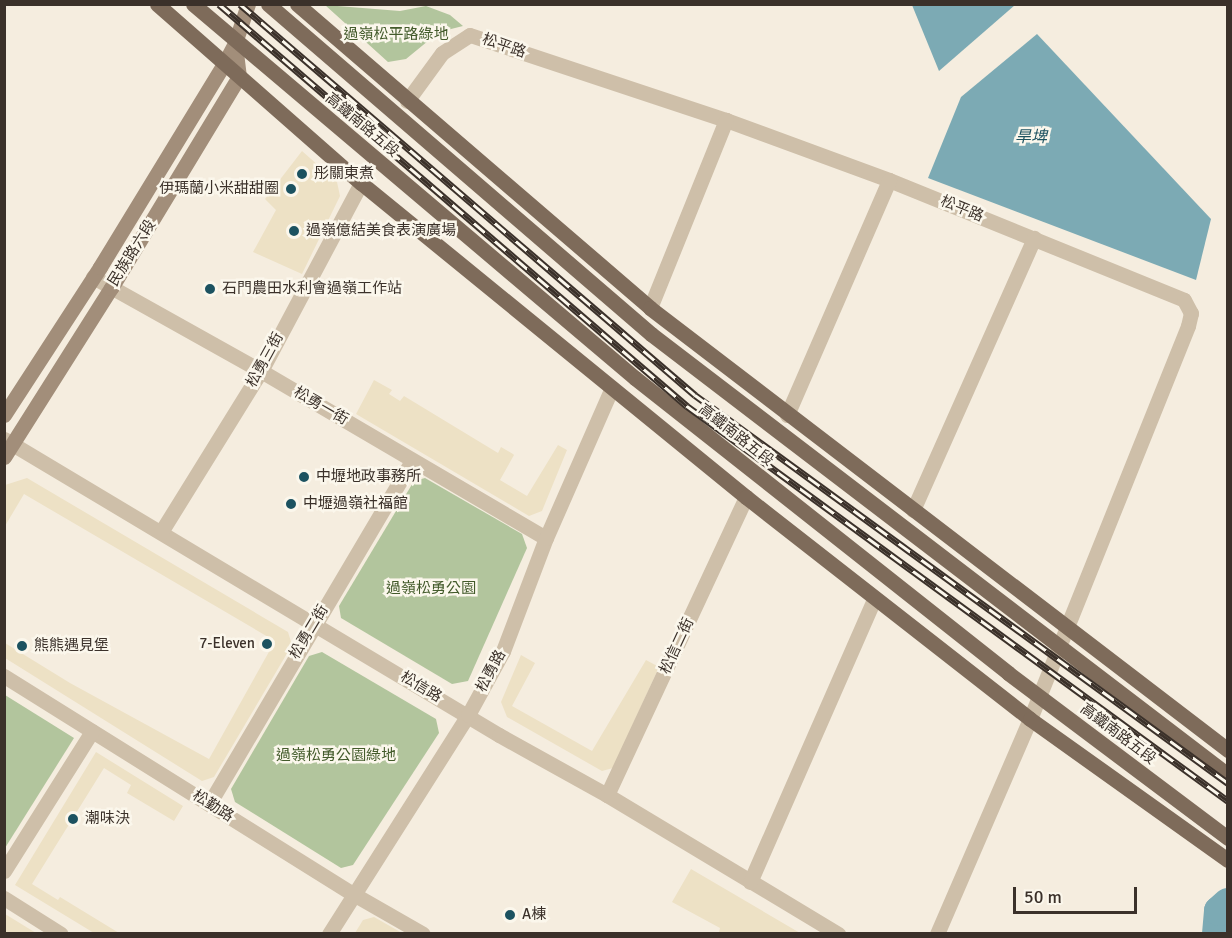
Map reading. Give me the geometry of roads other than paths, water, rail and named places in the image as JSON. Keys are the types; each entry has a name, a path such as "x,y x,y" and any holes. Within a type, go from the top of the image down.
{"main road":[{"path":"157,4 361,183 746,497 1030,719 1227,860"},
{"name":"高鐵南路五段","path":"193,4 236,43 635,378 1039,697 1227,838"},
{"name":"民族路六段","path":"4,415 93,277 224,64 236,43 248,4"},
{"name":"高鐵南路五段","path":"268,4 651,334 1227,775"},
{"path":"297,4 650,308 1227,750"},
{"name":"民族路六段","path":"7,447 111,288 239,77 236,43"}],"street":[{"name":"松平路","path":"407,101 442,53 470,35 726,120 889,180 1184,300 1191,313 1068,627 937,933"},
{"path":"650,308 726,120"},
{"path":"787,415 889,180"},
{"name":"松勇三街","path":"160,532 261,371 361,183"},
{"path":"913,510 1034,238"},
{"name":"松勇一街","path":"93,277 261,371 546,538"},
{"name":"松勇路","path":"329,933 468,715 503,651 546,538 612,388"},
{"name":"松信路","path":"7,447 160,532 314,622 499,735 607,795 838,933"},
{"name":"松勇二街","path":"209,804 314,622 412,461"},
{"name":"松信二街","path":"607,795 746,497"},
{"path":"750,882 874,599"},
{"name":"松勤路","path":"4,676 355,895 423,933"},
{"path":"4,871 92,731"},
{"path":"4,898 61,933"}],"water":[{"path":"912,4 1015,5 939,71"},
{"name":"旱埤","path":"1037,34 1211,219 1196,280 928,178 961,97"}],"waterway":[{"path":"1217,934 1219,911 1228,903"}],"railway":[{"path":"219,4 687,406 1228,801"},
{"path":"240,4 695,395 1228,783"}],"place":[{"name":"彤關東煮","path":"302,174"},
{"name":"伊瑪蘭小米甜甜圈","path":"291,189"},
{"name":"過嶺億結美食表演廣場","path":"294,231"},
{"name":"石門農田水利會過嶺工作站","path":"210,289"},
{"name":"中壢地政事務所","path":"304,477"},
{"name":"中壢過嶺社福館","path":"291,504"},
{"name":"7-Eleven","path":"267,644"},
{"name":"熊熊遇見堡","path":"22,646"},
{"name":"潮味決","path":"73,819"},
{"name":"A棟","path":"510,915"}],"park label":[{"name":"過嶺松平路綠地","path":"396,35"},
{"name":"過嶺松勇公園","path":"431,589"},
{"name":"過嶺松勇公園綠地","path":"336,756"}]}
